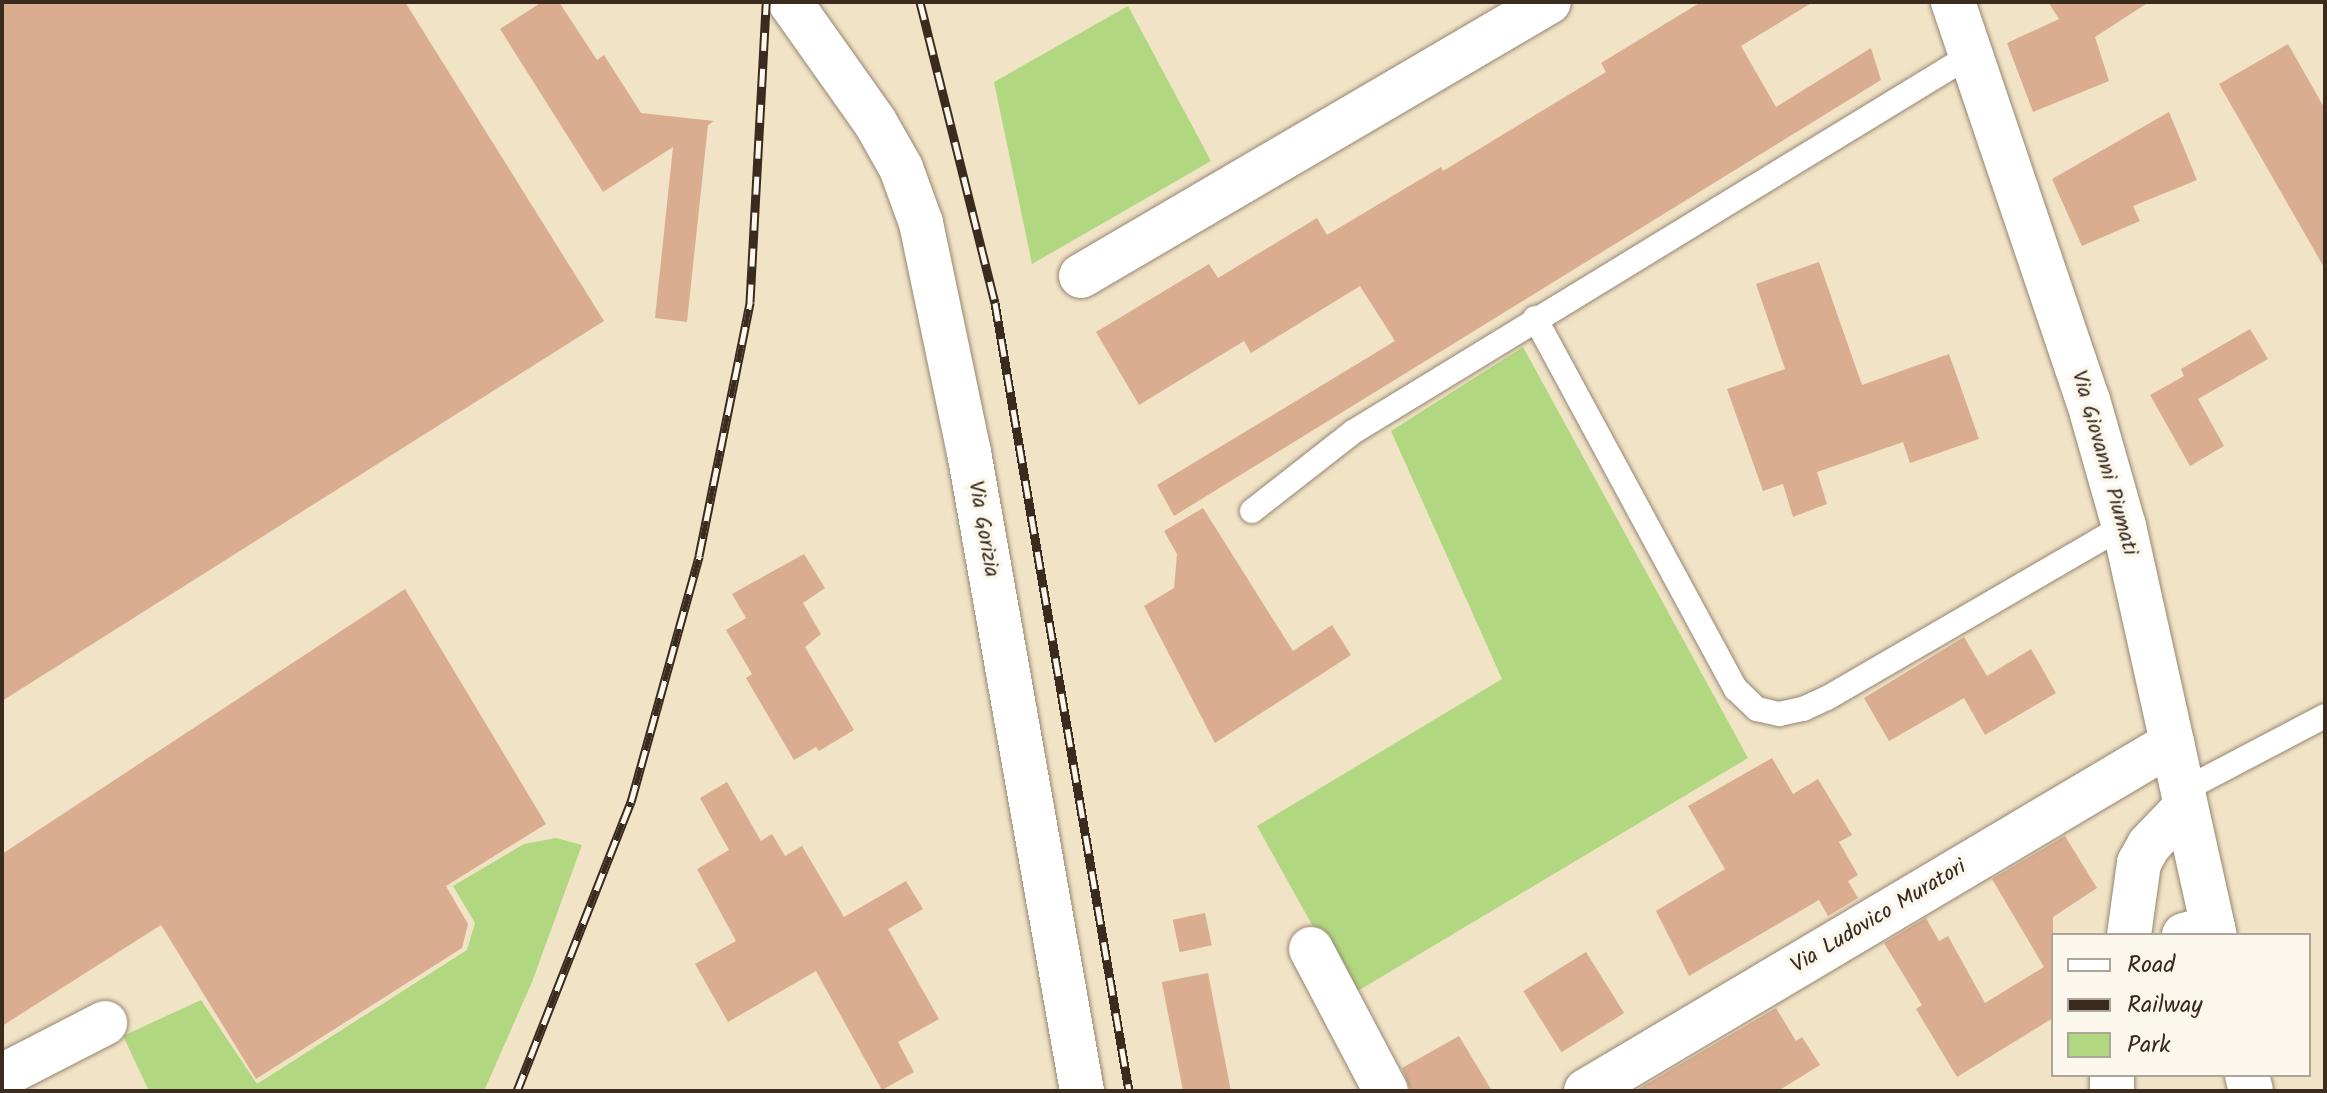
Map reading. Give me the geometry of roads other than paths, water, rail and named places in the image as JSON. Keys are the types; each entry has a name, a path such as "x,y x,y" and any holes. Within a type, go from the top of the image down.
{"street":[{"name":"Via Gorizia","path":"790,2 875,122 901,168 921,223 969,452 1082,1091"},
{"path":"1081,276 1549,2"},
{"name":"Via Giovanni Piumati","path":"1953,2 2088,400 2124,526 2184,799 2204,932"},
{"name":"Via Ludovico Muratori","path":"1586,1091 2172,743"},
{"path":"2129,933 2139,863 2184,799"},
{"path":"1311,949 1386,1091"},
{"path":"2,1076 105,1023"}],"lane":[{"path":"1252,511 1353,432 1535,318 1972,54"},
{"path":"1535,318 1736,689 1757,709 1779,714 1803,709 1827,698 2124,526"},
{"path":"2184,799 2325,716"}],"railway":[{"path":"517,1091 631,802 699,556 750,302 766,2"},
{"path":"920,2 995,303 1129,1091"}]}
